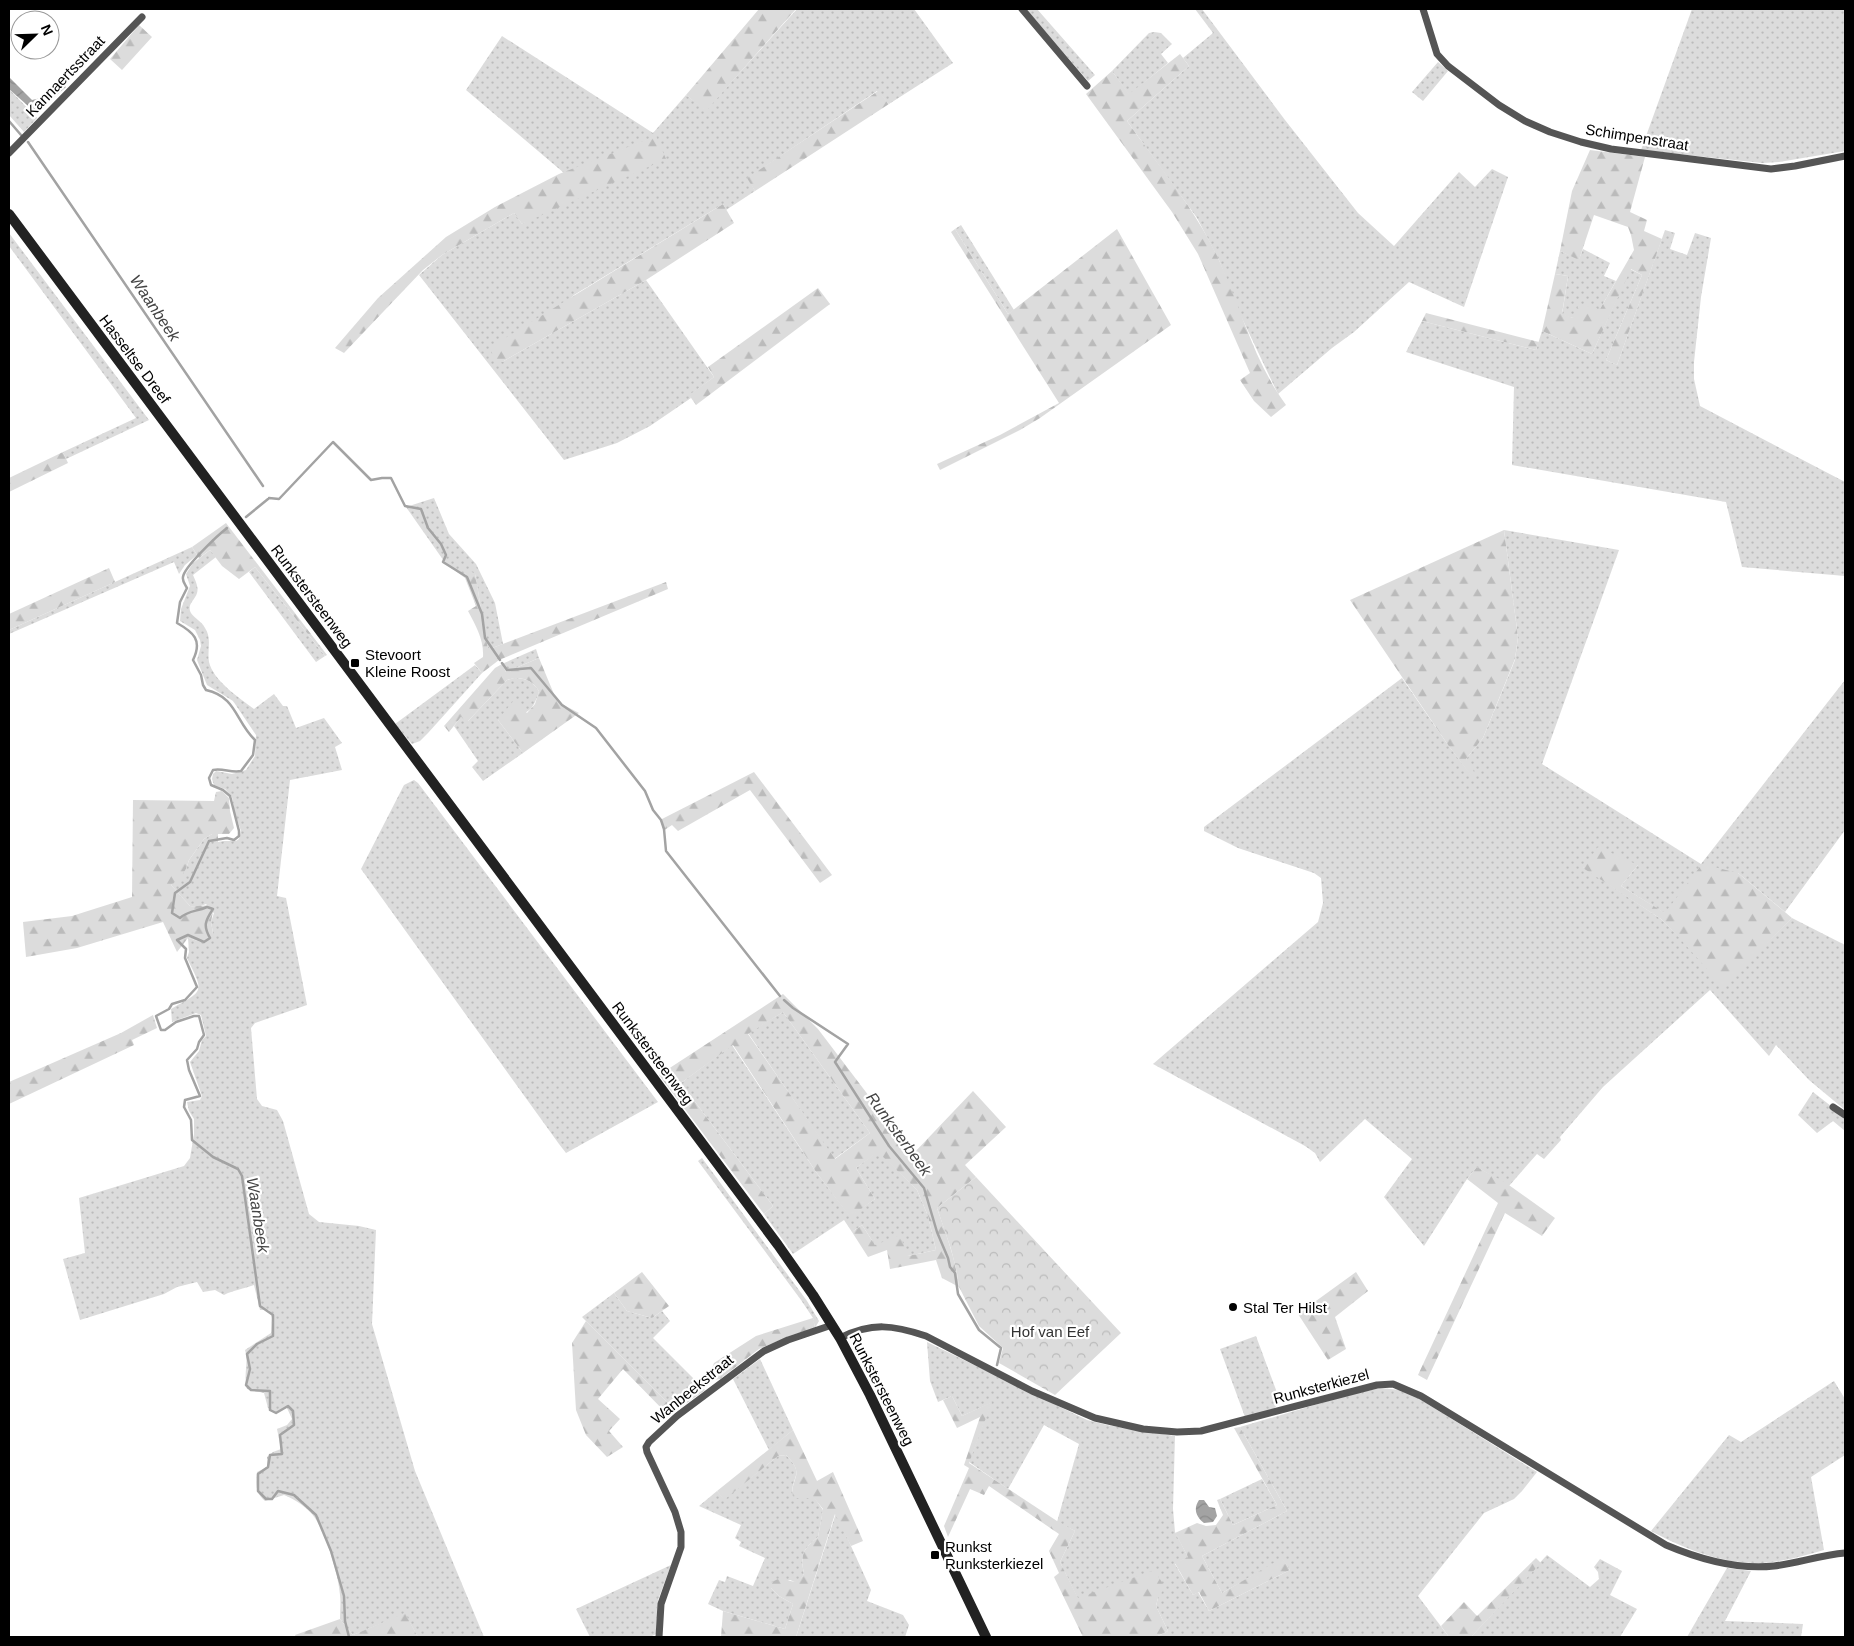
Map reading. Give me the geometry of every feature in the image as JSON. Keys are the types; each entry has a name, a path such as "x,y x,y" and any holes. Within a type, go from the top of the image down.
{"street":[{"path":"1022,9 1087,86"},
{"name":"Schimpenstraat","path":"1423,9 1437,54 1448,66 1499,105 1525,121 1550,132 1611,149 1771,169 1845,156"},
{"name":"Kannaertsstraat","path":"9,154 142,17"},
{"name":"Hasseltse Dreef","path":"9,214 237,522"},
{"name":"Runkstersteenweg","path":"237,522 778,1245 832,1325 870,1395 986,1637"},
{"path":"1834,1107 1845,1115"},
{"name":"Wanbeekstraat","path":"660,1637 661,1604 681,1547 681,1532 675,1512 647,1452 648,1442 677,1416 764,1351 788,1340 832,1325"},
{"name":"Runksterkiezel","path":"840,1338 857,1330 870,1327 891,1327 908,1330 926,1336 1032,1391 1095,1418 1143,1429 1177,1432 1201,1431 1266,1415 1359,1388 1376,1384 1393,1384 1421,1396 1677,1550 1725,1564 1754,1567 1775,1566 1828,1554 1845,1553"}],"green space":[{"path":"759,9 796,9 706,111 686,95"},
{"path":"797,9 914,9 953,63 889,104 877,91 748,178 755,191 726,210 723,204 574,295 502,362 646,280 714,377 690,395 691,398 650,426 617,443 564,460 419,275 442,255 514,213 522,224 655,137 564,173 466,90 502,36 653,133 686,95 706,110"},
{"path":"1026,9 1037,9 1095,75 1088,81"},
{"path":"1195,9 1202,9 1358,213 1394,246 1459,172 1475,187 1492,169 1508,177 1464,307 1409,282 1354,332 1332,348 1278,394 1239,312 1219,260 1197,218 1127,121 1189,66 1183,58 1213,33"},
{"path":"1692,9 1845,9 1845,151 1762,163 1641,150"},
{"path":"139,25 152,37 122,70 110,59"},
{"path":"1149,33 1161,33 1172,44 1161,54 1168,63 1129,95 1112,71"},
{"path":"1180,54 1189,66 1127,121 1188,206 1219,260 1265,371 1286,405 1271,417 1254,401 1240,380 1250,373 1198,254 1172,212 1086,94 1112,71 1129,94"},
{"path":"1438,62 1448,71 1423,101 1412,92"},
{"path":"9,89 37,118 24,132 9,115"},
{"path":"878,91 889,104 755,191 747,178"},
{"path":"656,136 666,159 522,224 514,213 442,255 423,270 344,353 335,348 378,298 446,237 495,207 559,174"},
{"path":"1590,150 1645,157 1630,212 1647,220 1644,231 1662,239 1617,365 1606,360 1642,275 1631,269 1592,354 1542,331 1555,274 1568,276 1562,314 1573,318 1579,304 1600,309 1634,250 1628,227 1594,215 1579,260 1560,251 1572,191"},
{"path":"723,204 734,223 646,280 502,362 493,356 492,346"},
{"path":"961,225 1014,310 1008,314 955,229"},
{"path":"955,229 1008,314 1117,229 1171,325 1040,418 940,470 937,464 1000,435 1059,403 951,232"},
{"path":"1665,230 1675,233 1670,249 1687,255 1695,233 1711,238 1701,297 1694,362 1694,379 1700,406 1845,482 1845,576 1742,567 1726,502 1512,465 1514,387 1406,352 1422,321 1536,350 1542,331 1592,354 1630,269 1642,275 1606,360 1617,365"},
{"path":"9,233 149,420 66,459 63,452 136,418 9,246"},
{"path":"1583,249 1610,263 1604,276 1616,281 1600,309 1573,318 1562,315 1568,276 1555,274 1560,251 1579,259"},
{"path":"818,288 830,304 696,405 689,395 714,377 708,367"},
{"path":"1426,313 1539,342 1536,350 1422,321"},
{"path":"63,452 68,463 9,492 9,478"},
{"path":"434,498 449,534 476,564 495,603 503,644 488,648 475,574 466,573 465,578 446,564 406,507"},
{"path":"226,523 327,655 325,656 255,567 239,579 222,566 210,550 199,558 192,547"},
{"path":"1504,530 1619,550 1542,764 1701,864 1845,680 1845,830 1785,912 1738,873 1666,914 1621,886 1638,865 1583,867 1661,919 1726,982 1792,918 1845,945 1845,1110 1809,1080 1776,1045 1769,1056 1710,990 1603,1087 1560,1137 1561,1140 1544,1159 1537,1154 1509,1186 1477,1167 1467,1179 1424,1246 1384,1197 1412,1159 1365,1119 1320,1162 1315,1153 1305,1146 1153,1064 1318,922 1323,903 1321,878 1314,873 1238,848 1204,831 1204,827 1402,678 1448,745 1472,776 1466,759 1483,738 1515,660 1518,637"},
{"path":"1504,530 1518,637 1515,659 1483,738 1466,759 1476,773 1472,777 1448,745 1350,600"},
{"path":"192,547 197,555 185,565 179,574 174,562 9,634 9,630"},
{"path":"210,550 216,557 193,575 197,591 190,611 202,623 207,632 211,669 227,688 254,709 274,694 283,706 287,706 296,728 324,718 342,743 335,747 342,770 290,780 277,896 286,898 307,1005 255,1023 251,1028 257,1099 262,1106 277,1110 283,1121 309,1214 319,1222 359,1226 376,1230 372,1324 415,1471 484,1637 418,1637 405,1614 353,1635 340,1619 337,1577 327,1544 315,1518 301,1504 284,1495 265,1501 259,1495 257,1488 257,1472 267,1467 267,1457 281,1449 277,1429 287,1425 292,1419 287,1408 274,1413 268,1408 264,1393 247,1389 245,1350 271,1333 272,1318 269,1310 260,1310 254,1285 224,1295 215,1290 203,1292 197,1282 80,1320 63,1259 85,1253 79,1198 184,1166 190,1158 194,1134 194,1119 189,1111 187,1102 200,1100 202,1096 190,1062 199,1051 202,1040 206,1036 201,1015 196,1013 172,1022 171,1009 190,998 198,989 196,978 187,958 189,952 188,938 205,943 213,933 211,922 214,913 206,904 198,907 190,906 171,885 186,869 189,860 204,839 212,834 218,834 218,842 236,841 239,839 241,831 232,797 225,789 214,785 212,779 216,771 232,774 246,770 255,756 256,735 233,701 207,685 197,660 201,646 200,640 195,630 180,621 181,609 190,586 186,574 193,563"},
{"path":"255,567 325,656 316,662 249,572"},
{"path":"109,568 115,582 9,630 9,614"},
{"path":"469,570 475,574 488,648 666,582 668,589 499,660 482,673 474,663 483,657 483,651 479,633 468,611 476,606 465,578"},
{"path":"536,649 539,658 506,672 502,664"},
{"path":"539,658 556,699 579,713 523,753 498,720 514,700 527,713 535,704 539,691 529,681 517,678 507,680 467,722 461,717 449,732 444,726 495,668 502,664 506,672"},
{"path":"475,665 482,673 428,733 420,741 412,744 395,724"},
{"path":"514,678 528,681 539,691 533,706 525,713 498,720 523,753 483,781 472,767 478,761 454,726 461,717 468,721 507,680"},
{"path":"754,772 832,875 820,883 750,790 678,831 672,825 663,831 662,819"},
{"path":"414,780 658,1102 566,1153 559,1144 361,869 404,785"},
{"path":"222,791 229,798 234,828 229,834 212,834 204,839 189,860 180,878 171,885 190,906 214,906 211,922 212,938 205,943 188,938 177,952 163,922 77,948 26,957 23,922 72,916 132,897 133,800 214,801 216,792"},
{"path":"1598,847 1638,865 1621,886 1665,913 1702,864 1738,873 1792,918 1723,987 1661,919 1583,868"},
{"path":"783,994 818,1029 913,1154 973,1091 1006,1127 965,1165 976,1177 937,1208 953,1257 959,1287 942,1278 936,1260 890,1269 887,1250 868,1257 852,1232 862,1225 875,1245 900,1235 908,1256 936,1250 928,1216 917,1190 878,1152 856,1168 875,1199 850,1217 816,1172 733,1045 681,1083 773,1206 764,1214 659,1075","holes":["783,1012 870,1133 835,1159 748,1034"]},
{"path":"783,1012 870,1133 834,1159 748,1033"},
{"path":"153,1015 157,1028 132,1040 134,1045 9,1104 9,1082 121,1033"},
{"path":"732,1045 816,1172 850,1216 875,1199 856,1168 878,1151 917,1190 928,1216 936,1250 908,1256 875,1245 862,1225 852,1232 844,1220 793,1254 764,1214 773,1206 681,1083"},
{"path":"1813,1092 1845,1117 1845,1131 1833,1121 1817,1133 1798,1115"},
{"path":"702,1158 807,1301 819,1321 815,1328 813,1318 801,1300 698,1161"},
{"path":"1477,1167 1506,1183 1555,1218 1542,1236 1505,1213 1427,1380 1418,1375 1498,1203 1467,1179"},
{"name":"Hof van Eef","path":"976,1177 1121,1333 1055,1395 999,1363 1003,1348 979,1326 959,1287 951,1249 937,1208"},
{"path":"642,1272 669,1306 652,1318 627,1311 614,1293"},
{"path":"1356,1272 1368,1291 1335,1317 1346,1349 1328,1360 1298,1314"},
{"path":"614,1293 627,1311 652,1318 662,1311 670,1321 653,1338 705,1390 676,1411 582,1317"},
{"path":"813,1318 815,1328 792,1335 759,1349 720,1379 714,1380 711,1371 714,1363 756,1336"},
{"path":"586,1321 676,1411 669,1416 623,1369 598,1399 620,1419 609,1431 623,1447 607,1457 586,1435 576,1410 572,1343"},
{"path":"1256,1336 1279,1402 1274,1409 1245,1417 1220,1349"},
{"path":"927,1342 1087,1420 1175,1436 1173,1509 1175,1532 1188,1557 1175,1564 1193,1595 1198,1592 1209,1611 1290,1570 1282,1559 1222,1593 1202,1556 1287,1511 1240,1427 1345,1396 1380,1388 1401,1390 1418,1398 1537,1472 1514,1499 1484,1513 1418,1596 1449,1637 1156,1637 1168,1631 1156,1606 1158,1598 1078,1599 1060,1562 1075,1531 1057,1522 1079,1444 1044,1425 1008,1489 969,1462 991,1403 962,1416 952,1396 938,1402 930,1381"},
{"path":"760,1359 793,1430 769,1450 733,1379"},
{"path":"1834,1381 1845,1399 1845,1455 1811,1477 1824,1550 1785,1560 1746,1563 1729,1561 1697,1552 1651,1531 1729,1435 1741,1442"},
{"path":"952,1396 962,1416 992,1402 969,1463 1075,1531 1060,1562 1078,1598 1154,1570 1165,1587 1158,1598 1156,1606 1168,1631 1156,1637 1083,1637 1054,1577 1059,1573 1049,1551 1059,1534 989,1486 984,1495 970,1489 948,1537 944,1526 969,1468 964,1465 980,1417 957,1428 943,1400"},
{"path":"1240,1427 1287,1511 1202,1556 1222,1593 1282,1558 1290,1570 1209,1611 1199,1592 1193,1595 1175,1563 1188,1557 1175,1533 1197,1523 1206,1526 1216,1525 1223,1515 1217,1500 1220,1499 1233,1525 1277,1505 1234,1428"},
{"path":"793,1430 817,1481 833,1472 863,1541 851,1546 835,1514 796,1637 721,1637 723,1611 785,1629 793,1604 779,1596 771,1588 770,1583 778,1579 796,1581 801,1578 804,1574 802,1561 804,1553 809,1545 818,1537 823,1509 814,1498 793,1498 792,1491 796,1472 792,1462 786,1455 778,1456 724,1500 717,1491"},
{"path":"786,1455 795,1467 796,1472 792,1490 793,1497 814,1497 823,1510 818,1537 809,1545 803,1556 804,1574 800,1580 795,1582 790,1580 771,1588 779,1596 793,1604 785,1629 723,1611 708,1604 719,1580 725,1582 727,1576 753,1586 765,1558 739,1546 741,1542 735,1538 741,1525 699,1506 717,1491 724,1499 778,1456"},
{"path":"1262,1479 1277,1505 1233,1525 1220,1499"},
{"path":"836,1513 871,1590 867,1601 903,1615 909,1625 905,1637 796,1637"},
{"path":"1547,1555 1590,1587 1599,1579 1598,1572 1594,1567 1600,1559 1622,1571 1610,1595 1637,1609 1620,1637 1471,1637"},
{"path":"1536,1558 1541,1563 1471,1637 1449,1637 1441,1626 1464,1602 1477,1616"},
{"path":"671,1565 658,1600 656,1634 650,1637 590,1637 576,1609"},
{"path":"1727,1568 1751,1571 1725,1621 1803,1624 1801,1637 1687,1637"},
{"path":"405,1613 418,1637 296,1637 295,1635 340,1619 353,1635"}],"water":[{"path":"9,77 32,100 41,98 61,82 66,87 36,113 9,89"},
{"path":"1199,1500 1204,1500 1209,1507 1215,1508 1217,1516 1213,1522 1204,1523 1199,1518 1196,1510"}],"waterway":[{"name":"Waanbeek","path":"9,121 21,135"},
{"name":"Waanbeek","path":"28,142 263,486"},
{"name":"Runksterbeek","path":"269,498 279,499 333,442 371,480 391,478 405,506 421,509 428,528 441,544 446,555 443,562 467,577 482,614 485,638 500,660"},
{"name":"Waanbeek","path":"246,517 268,499"},
{"name":"Waanbeek","path":"227,528 202,551 185,572 183,580 187,588 180,602 177,623 195,637 197,647 193,660 206,690 216,693 230,704 248,733 255,740 253,755 241,771 213,770 209,778 211,785 223,790 230,796 239,836 234,840 227,838 209,841 190,882 175,893 172,913 180,918 190,912 207,907 213,909 206,923 206,930 210,938 204,942 188,935 177,940 186,949 185,958 197,987 185,1000 172,1004 169,1009 156,1016 161,1030 165,1030 176,1022 199,1016 204,1035 197,1049 187,1060 189,1070 200,1096 185,1100 184,1107 191,1120 192,1140 213,1157 238,1169 242,1176 260,1306 273,1315 273,1336 257,1344 247,1354 250,1369 246,1385 251,1390 270,1391 270,1410 276,1413 288,1406 293,1411 294,1425 280,1435 282,1454 270,1455 268,1467 258,1474 258,1491 266,1499 272,1499 278,1491 294,1495 316,1515 331,1551 344,1596 345,1621 349,1637"},
{"name":"Runksterbeek","path":"502,663 507,670 531,668 562,705 596,728 645,791 653,810 661,820 664,829 666,851 780,996"},
{"name":"Runksterbeek","path":"784,1000 848,1044 835,1062 889,1146 924,1188 937,1232 950,1267 955,1273 958,1294 979,1330 1001,1348 997,1365"}],"place":[{"name":"Stevoort Kleine Roost","path":"355,663"},
{"name":"Stal Ter Hilst","path":"1233,1307"},
{"name":"Runkst Runksterkiezel","path":"935,1555"}]}
